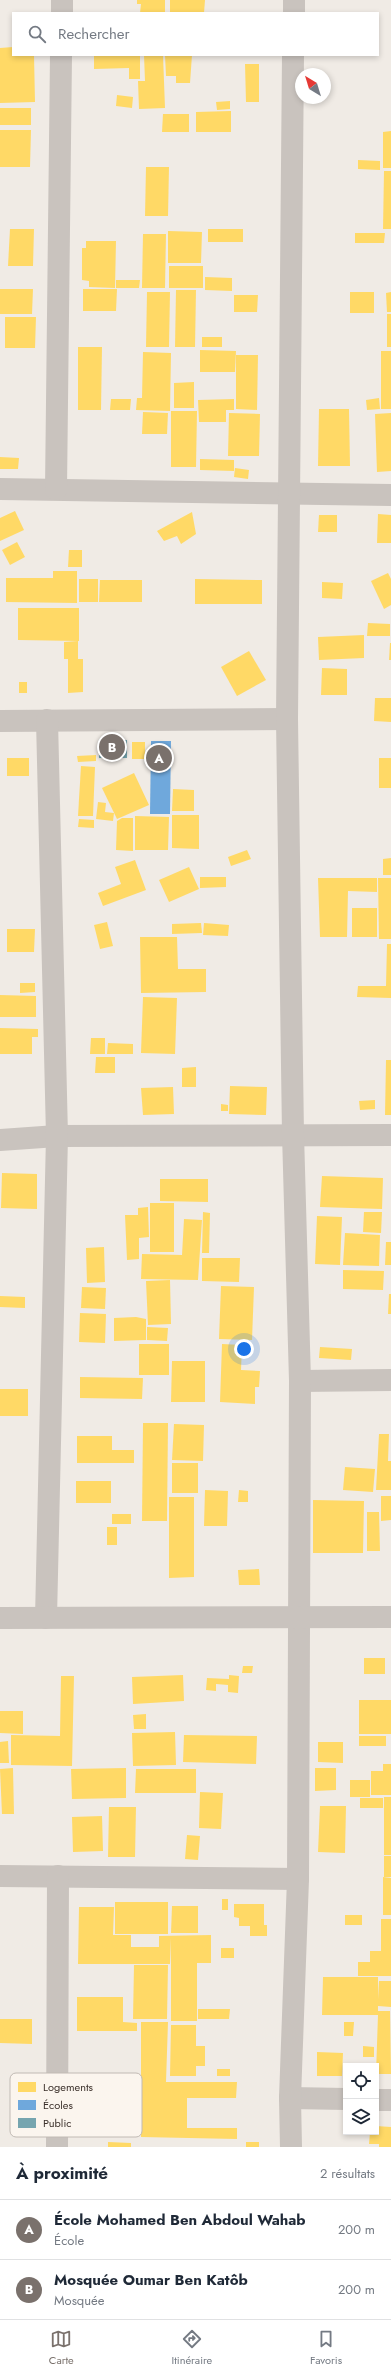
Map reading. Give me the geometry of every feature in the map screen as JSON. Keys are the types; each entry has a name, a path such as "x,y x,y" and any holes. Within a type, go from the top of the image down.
{"street":[{"path":"62,0 62,12"},
{"path":"294,0 294,12"},
{"path":"56,489 61,56"},
{"path":"291,2147 290,2098 298,1879 300,1381 293,1134 287,719 293,56"},
{"path":"0,489 288,495 391,495"},
{"path":"0,721 287,719"},
{"path":"46,1618 57,1136 47,720"},
{"path":"0,1140 57,1136 293,1134 391,1135"},
{"path":"300,1381 391,1380"},
{"path":"0,1618 391,1617"},
{"path":"0,1876 298,1879"},
{"path":"57,2073 58,1876"},
{"path":"290,2098 343,2099"},
{"path":"379,2100 391,2100"},
{"path":"57,2137 57,2147"}],"building: Logements":[{"path":"137,0 165,0 165,12 140,12 141,4 137,4"},
{"path":"170,0 205,0 204,12 170,12"},
{"path":"12,47 12,56 34,56 35,102 0,103 0,48"},
{"path":"94,56 140,56 140,79 129,79 129,68 94,69"},
{"path":"144,56 163,56 165,108 139,109 138,81 145,81"},
{"path":"165,56 192,56 190,83 176,83 176,76 166,76"},
{"path":"245,64 259,64 259,102 246,102"},
{"path":"117,95 133,97 132,108 116,106"},
{"path":"230,101 230,109 217,110 216,102"},
{"path":"0,108 31,108 31,125 0,125"},
{"path":"231,111 231,132 196,132 196,112"},
{"path":"163,114 189,114 189,132 162,132"},
{"path":"0,130 31,130 30,167 0,167"},
{"path":"391,131 391,168 383,168 383,132"},
{"path":"358,160 380,161 380,170 358,169"},
{"path":"146,167 169,167 168,216 145,216"},
{"path":"384,171 391,171 391,229 383,229"},
{"path":"10,229 34,229 33,266 8,266"},
{"path":"208,229 243,229 243,242 208,242"},
{"path":"168,231 202,232 201,263 168,263"},
{"path":"355,233 385,233 384,243 355,243"},
{"path":"143,234 166,234 165,288 142,288"},
{"path":"86,241 116,241 115,288 89,287 89,281 82,280 82,248 86,248"},
{"path":"169,266 203,266 203,288 169,288"},
{"path":"205,277 232,278 232,291 205,290"},
{"path":"116,280 140,280 139,288 116,288"},
{"path":"0,289 33,289 32,314 0,314"},
{"path":"83,289 117,289 116,311 83,311"},
{"path":"176,290 196,290 195,347 175,347"},
{"path":"147,292 170,292 169,347 146,347"},
{"path":"350,292 374,292 374,313 350,313"},
{"path":"391,292 391,312 387,312 386,293"},
{"path":"234,295 258,295 257,312 234,312"},
{"path":"387,314 391,314 391,347 387,347"},
{"path":"5,317 36,317 35,348 5,348"},
{"path":"202,337 222,337 222,347 202,347"},
{"path":"78,347 102,347 101,410 78,410"},
{"path":"200,350 236,351 235,372 200,372"},
{"path":"381,351 391,351 391,409 381,409"},
{"path":"143,352 171,353 170,411 136,410 137,398 142,398"},
{"path":"236,355 258,355 257,410 236,409"},
{"path":"194,382 194,408 174,408 174,383"},
{"path":"379,398 380,409 367,410 366,400"},
{"path":"111,399 131,399 130,410 110,410"},
{"path":"234,399 234,410 226,410 226,422 199,422 198,400"},
{"path":"319,409 349,409 350,466 318,466"},
{"path":"171,411 197,411 196,467 171,467"},
{"path":"143,412 168,413 167,434 142,434"},
{"path":"229,413 260,414 259,456 228,456"},
{"path":"391,413 391,471 377,472 375,414"},
{"path":"0,457 19,458 18,469 0,469"},
{"path":"200,459 234,460 234,471 200,470"},
{"path":"235,468 249,470 248,479 234,477"},
{"path":"15,511 24,530 0,541 0,518"},
{"path":"192,512 196,534 181,544 177,536 164,541 157,531"},
{"path":"378,514 391,515 391,543 377,543"},
{"path":"319,515 337,515 337,532 318,532"},
{"path":"17,542 25,557 10,565 2,550"},
{"path":"69,550 82,550 82,567 68,567"},
{"path":"53,571 77,571 77,603 6,602 6,578 53,578"},
{"path":"388,573 391,579 391,605 384,609 371,581"},
{"path":"79,579 98,579 98,602 79,602"},
{"path":"195,579 262,580 262,604 195,604"},
{"path":"100,580 142,580 142,602 99,602"},
{"path":"322,582 343,583 342,599 322,598"},
{"path":"18,608 79,608 79,641 18,640"},
{"path":"368,623 390,624 390,636 367,636"},
{"path":"364,635 364,658 319,660 318,637"},
{"path":"78,641 78,659 83,659 83,692 68,693 68,659 64,659 64,642"},
{"path":"390,643 391,660 389,660"},
{"path":"249,651 266,680 237,696 221,667"},
{"path":"322,668 347,669 347,695 321,695"},
{"path":"19,682 27,682 27,693 19,693"},
{"path":"375,698 391,698 391,722 374,721"},
{"path":"132,742 145,742 145,759 132,759"},
{"path":"96,755 96,761 78,762 77,756"},
{"path":"7,758 29,758 29,776 7,776"},
{"path":"379,758 391,758 391,788 379,788"},
{"path":"81,766 95,767 93,816 78,816"},
{"path":"134,773 149,805 117,819 102,788"},
{"path":"173,789 194,790 194,811 172,811"},
{"path":"98,802 106,803 105,812 114,813 113,821 96,819"},
{"path":"172,815 199,815 199,849 172,848"},
{"path":"135,816 169,817 168,850 135,850"},
{"path":"122,818 133,818 133,851 116,850 117,821"},
{"path":"79,819 94,820 94,828 78,827"},
{"path":"247,850 251,859 231,866 228,857"},
{"path":"391,858 391,875 383,875 383,859"},
{"path":"135,860 146,890 103,906 98,893 121,884 115,867"},
{"path":"189,867 199,889 169,902 159,880"},
{"path":"200,877 226,877 226,887 200,888"},
{"path":"318,878 377,878 377,892 348,891 347,937 320,937"},
{"path":"378,878 391,878 391,939 379,939"},
{"path":"352,908 377,908 377,937 352,937"},
{"path":"107,922 113,946 100,949 94,925"},
{"path":"201,923 202,933 172,934 172,924"},
{"path":"204,923 229,925 228,936 203,935"},
{"path":"7,929 35,929 34,952 7,952"},
{"path":"140,937 177,937 178,969 206,969 206,992 141,993"},
{"path":"387,944 391,944 391,998 357,997 358,986 386,986"},
{"path":"20,983 35,983 35,992 20,993"},
{"path":"0,995 36,996 36,1017 0,1017"},
{"path":"143,997 177,998 175,1054 141,1053"},
{"path":"0,1028 38,1029 38,1037 32,1037 32,1054 0,1054"},
{"path":"91,1038 105,1038 105,1054 90,1054"},
{"path":"108,1043 133,1044 133,1054 107,1054"},
{"path":"96,1057 115,1057 115,1073 95,1073"},
{"path":"386,1060 391,1060 391,1115 385,1115"},
{"path":"196,1067 196,1087 182,1087 182,1068"},
{"path":"230,1086 267,1087 266,1115 229,1114"},
{"path":"173,1087 174,1114 143,1115 141,1088"},
{"path":"375,1100 375,1109 360,1110 359,1101"},
{"path":"221,1104 228,1105 228,1111 221,1111"},
{"path":"2,1173 37,1174 37,1209 1,1208"},
{"path":"322,1176 383,1178 382,1209 320,1207"},
{"path":"160,1179 208,1179 208,1202 160,1201"},
{"path":"150,1203 174,1203 174,1252 150,1252"},
{"path":"148,1207 149,1237 139,1238 139,1259 127,1260 125,1215 138,1215 138,1208"},
{"path":"203,1212 210,1213 209,1253 202,1253"},
{"path":"364,1212 382,1212 381,1233 363,1232"},
{"path":"317,1216 342,1217 340,1265 315,1264"},
{"path":"184,1219 202,1220 198,1280 141,1279 142,1254 182,1255"},
{"path":"345,1233 380,1235 379,1266 343,1265"},
{"path":"386,1242 391,1242 391,1265 385,1265"},
{"path":"104,1247 105,1282 87,1283 86,1248"},
{"path":"202,1258 240,1258 239,1282 202,1281"},
{"path":"343,1270 384,1271 383,1290 343,1289"},
{"path":"170,1280 171,1324 148,1325 146,1281"},
{"path":"221,1286 254,1287 252,1340 219,1339"},
{"path":"82,1287 106,1288 105,1309 81,1308"},
{"path":"389,1294 391,1294 391,1314 388,1314"},
{"path":"0,1296 25,1297 25,1308 0,1307"},
{"path":"80,1313 106,1314 105,1343 79,1342"},
{"path":"136,1317 146,1319 146,1340 114,1341 114,1318"},
{"path":"147,1327 168,1328 167,1341 147,1340"},
{"path":"139,1344 169,1344 169,1375 139,1375"},
{"path":"222,1344 242,1345 241,1370 260,1371 259,1387 255,1387 255,1404 220,1402"},
{"path":"320,1347 352,1349 351,1360 319,1358"},
{"path":"172,1361 205,1361 205,1402 171,1402"},
{"path":"80,1377 143,1378 142,1399 80,1398"},
{"path":"0,1389 28,1389 28,1416 0,1416"},
{"path":"143,1423 168,1423 167,1521 142,1521"},
{"path":"174,1424 204,1425 203,1461 172,1460"},
{"path":"379,1434 389,1434 388,1461 391,1461 391,1490 376,1490"},
{"path":"77,1436 112,1436 112,1450 134,1450 134,1463 77,1463"},
{"path":"172,1463 198,1463 198,1493 172,1493"},
{"path":"345,1467 375,1469 373,1492 343,1490"},
{"path":"76,1481 111,1481 111,1503 76,1503"},
{"path":"205,1490 228,1491 227,1526 204,1526"},
{"path":"239,1490 248,1491 248,1502 238,1502"},
{"path":"381,1496 391,1496 391,1520 381,1521"},
{"path":"169,1497 194,1497 194,1577 169,1578"},
{"path":"313,1500 364,1501 363,1553 313,1553"},
{"path":"367,1512 379,1512 380,1551 367,1551"},
{"path":"112,1514 131,1514 131,1524 112,1524"},
{"path":"107,1527 117,1527 117,1545 107,1545"},
{"path":"259,1569 260,1585 239,1585 238,1570"},
{"path":"364,1658 385,1658 385,1674 364,1674"},
{"path":"243,1666 253,1666 252,1673 242,1673"},
{"path":"183,1675 184,1701 133,1704 132,1677"},
{"path":"229,1675 239,1676 238,1693 228,1692 228,1685 216,1684 216,1691 206,1690 207,1678 229,1679"},
{"path":"61,1676 74,1676 72,1766 11,1765 11,1735 60,1736"},
{"path":"359,1700 391,1700 391,1734 359,1734"},
{"path":"0,1711 23,1711 23,1734 0,1733"},
{"path":"146,1714 146,1729 134,1729 133,1715"},
{"path":"175,1732 176,1765 133,1766 132,1733"},
{"path":"184,1735 257,1736 256,1764 183,1762"},
{"path":"359,1736 386,1736 386,1746 359,1746"},
{"path":"8,1741 9,1763 0,1763 0,1742"},
{"path":"318,1742 343,1742 343,1763 318,1762"},
{"path":"383,1764 391,1764 391,1795 371,1795 371,1771 383,1771"},
{"path":"13,1768 14,1814 2,1814 0,1769"},
{"path":"126,1768 126,1798 72,1799 71,1769"},
{"path":"315,1768 336,1768 336,1790 315,1791"},
{"path":"136,1769 196,1769 196,1793 135,1793"},
{"path":"350,1780 370,1780 370,1797 350,1797"},
{"path":"200,1792 223,1793 221,1829 199,1828"},
{"path":"384,1797 391,1797 391,1855 384,1855"},
{"path":"360,1798 383,1798 383,1808 360,1808"},
{"path":"320,1806 346,1806 345,1853 318,1852"},
{"path":"109,1807 136,1807 135,1857 108,1857"},
{"path":"102,1816 103,1851 73,1852 72,1817"},
{"path":"187,1835 200,1836 198,1860 185,1859"},
{"path":"384,1856 391,1856 391,1877 384,1877"},
{"path":"383,1877 391,1878 391,1915 383,1915"},
{"path":"222,1899 228,1899 228,1910 222,1910"},
{"path":"115,1902 168,1902 168,1934 115,1934"},
{"path":"234,1904 264,1904 264,1925 267,1925 267,1936 250,1936 250,1926 239,1926 239,1918 234,1917"},
{"path":"172,1906 198,1906 198,1933 171,1933"},
{"path":"79,1907 114,1907 113,1935 131,1935 131,1947 159,1947 159,1936 211,1935 211,1963 197,1963 197,2021 171,2021 171,1938 170,1964 78,1964"},
{"path":"345,1915 362,1915 362,1925 345,1925"},
{"path":"381,1919 391,1919 391,1976 358,1976 358,1962 370,1962 370,1951 381,1951"},
{"path":"221,1948 234,1948 234,1958 221,1958"},
{"path":"134,1965 168,1965 167,2019 133,2019"},
{"path":"323,1977 378,1977 378,1999 379,1981 391,1981 391,2007 378,2006 378,2011 390,2011 391,2074 379,2074 379,2063 376,2063 378,2015 322,2015"},
{"path":"77,1997 123,1997 123,2022 137,2023 137,2031 77,2031"},
{"path":"198,2009 230,2009 229,2019 198,2019"},
{"path":"0,2019 32,2019 32,2044 0,2043"},
{"path":"141,2022 168,2022 166,2082 237,2082 236,2098 187,2098 187,2128 237,2128 237,2139 141,2137"},
{"path":"344,2022 354,2022 353,2036 344,2036"},
{"path":"171,2025 196,2025 196,2046 205,2046 205,2066 196,2066 196,2076 170,2076"},
{"path":"363,2046 374,2047 374,2057 363,2057"},
{"path":"317,2052 343,2053 342,2076 317,2076"},
{"path":"217,2069 230,2069 230,2076 217,2076"},
{"path":"379,2126 391,2127 391,2147 379,2147 379,2144 369,2144 370,2135 379,2135"},
{"path":"108,2142 131,2143 131,2147 108,2147"},
{"path":"246,2142 259,2142 259,2147 246,2147"}],"building: Écoles":[{"path":"151,741 171,741 170,814 150,814"}],"building: Public":[{"path":"99,739 127,740 127,758 99,758"}],"place":[{"name":"Mosquée Oumar Ben Katôb","path":"112,747"},
{"name":"École Mohamed Ben Abdoul Wahab","path":"159,758"}]}
